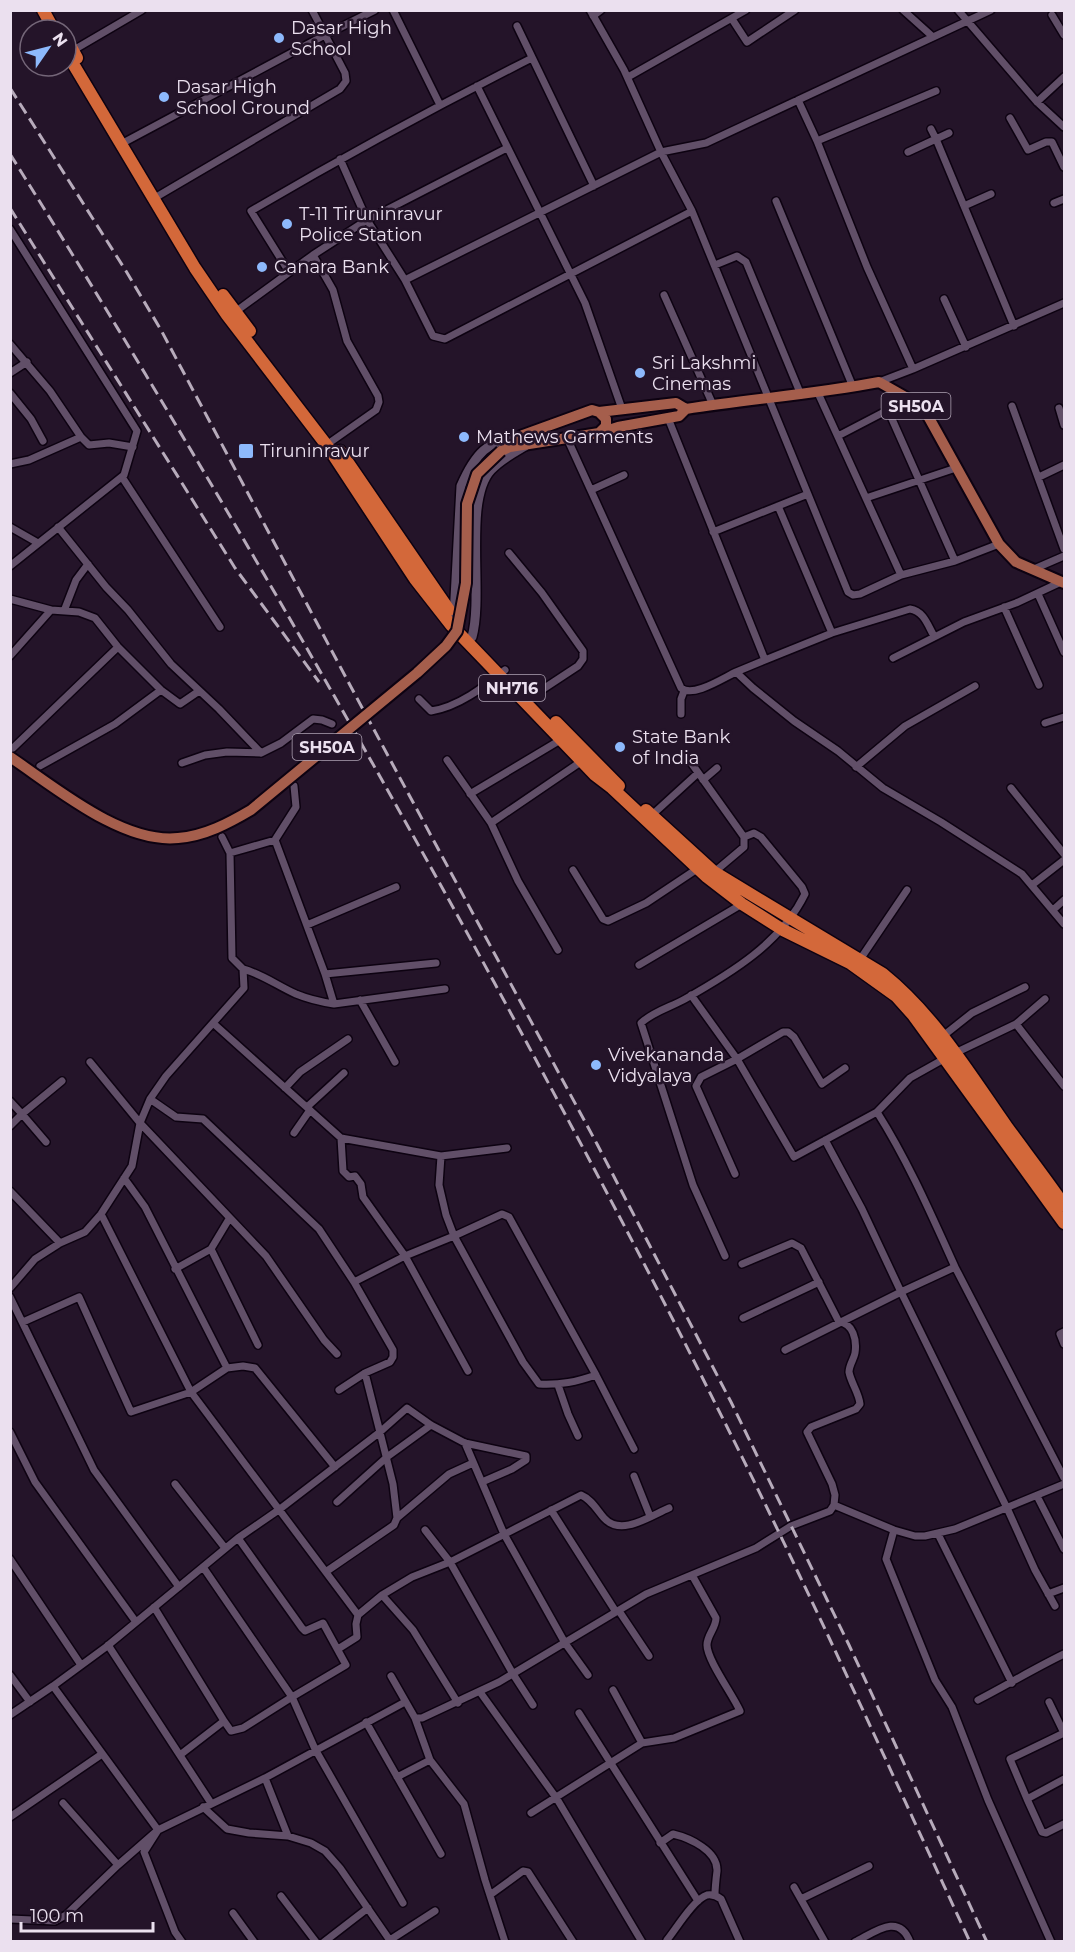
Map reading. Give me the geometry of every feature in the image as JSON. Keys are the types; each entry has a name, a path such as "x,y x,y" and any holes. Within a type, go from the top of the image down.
{"highway":[{"name":"NH716","path":"78,67 195,268 227,315 328,447 416,579 451,626 531,697 619,786 742,904 783,930 850,963 896,996 914,1015 1065,1223"},
{"name":"NH716","path":"123,143 190,249 235,312 332,441 454,617 502,673 582,761 697,869 790,919 883,974 904,991 956,1053 1065,1205"}],"main road":[{"name":"SH50A","path":"599,412 676,403 686,409 769,397 818,393 879,382 909,399 928,416 999,544 1016,562 1063,582"},
{"path":"525,440 567,438 599,433 618,427 678,416 686,409"},
{"path":"525,440 592,410 599,412 606,419 606,426 599,433"},
{"name":"SH50A","path":"12,752 105,820 156,838 178,838 203,833 229,823 251,810 417,673 446,646 457,631 466,583 467,504 477,474 505,449 525,440"}],"street":[{"path":"78,47 142,10"},
{"path":"158,196 340,89 346,81 345,73 312,10"},
{"path":"123,143 375,10"},
{"path":"393,10 440,105"},
{"path":"601,10 591,13 628,77 661,152 692,211 848,592 853,595 860,594 901,575 956,561 999,544"},
{"path":"628,77 746,10"},
{"path":"732,19 747,42 795,10"},
{"path":"903,10 933,38"},
{"path":"958,10 1037,102 1065,127"},
{"path":"405,280 661,152 706,143 991,10"},
{"path":"1052,15 1065,34"},
{"path":"517,26 594,186"},
{"path":"289,272 251,211 340,159 532,58"},
{"path":"1037,102 1065,77"},
{"path":"477,86 571,274 596,331 622,409"},
{"path":"817,141 936,91"},
{"path":"798,100 817,141 867,267 913,369"},
{"path":"1010,118 1028,150 1046,142 1053,142 1065,167"},
{"path":"931,129 1014,326"},
{"path":"908,152 949,133"},
{"path":"235,312 313,255 367,220 507,147"},
{"path":"340,159 367,220 405,280 433,336 445,339 692,211"},
{"path":"963,206 991,194"},
{"path":"1054,203 1065,199"},
{"path":"776,201 853,387"},
{"path":"10,566 122,477 137,431 12,234"},
{"path":"313,255 333,290 347,341 378,396 379,402 376,410 332,441"},
{"path":"715,266 737,256 746,262 801,395"},
{"path":"664,295 713,405"},
{"path":"944,299 966,347"},
{"path":"879,382 1065,303"},
{"path":"10,344 50,391 81,437 89,445 108,443 133,447"},
{"path":"10,373 27,362"},
{"path":"10,393 31,419 43,441"},
{"path":"818,393 901,575"},
{"path":"837,436 909,399"},
{"path":"1012,406 1065,549"},
{"path":"1059,408 1065,424"},
{"path":"888,410 956,561"},
{"path":"668,418 765,660"},
{"path":"10,464 29,460 81,437"},
{"path":"567,438 676,678 684,691"},
{"path":"454,617 461,486 469,467 481,452 500,439 525,440"},
{"path":"472,637 475,613 477,506 484,480 490,470 525,440"},
{"path":"1038,477 1065,465"},
{"path":"866,498 956,468"},
{"path":"591,489 624,475"},
{"path":"122,477 220,627"},
{"path":"713,532 808,494"},
{"path":"778,506 832,633"},
{"path":"10,526 38,543"},
{"path":"58,527 171,664 261,753"},
{"path":"509,553 542,593 583,651 583,659 578,666 531,697"},
{"path":"1034,569 1065,556"},
{"path":"64,611 72,588 88,564"},
{"path":"893,658 964,622 1063,582"},
{"path":"1038,594 1065,652"},
{"path":"10,599 51,610 79,612 95,618 118,647 162,690 180,704 199,690"},
{"path":"1004,607 1039,685"},
{"path":"684,691 694,692 736,672 832,633 910,609 917,610 922,615 934,636"},
{"path":"10,656 51,610"},
{"path":"12,752 118,647"},
{"path":"736,672 761,695 838,751 883,788 1022,874 1065,924"},
{"path":"419,699 431,711 441,710 453,705 502,673"},
{"path":"856,767 905,726 975,686"},
{"path":"40,766 115,724 162,690"},
{"path":"681,714 681,699 684,691"},
{"path":"1046,723 1065,717"},
{"path":"182,763 204,755 228,752 261,753 281,743 313,719 332,724"},
{"path":"470,794 562,740"},
{"path":"687,757 744,837 744,846 710,875"},
{"path":"447,760 491,823 518,881 558,950"},
{"path":"491,823 582,761"},
{"path":"652,816 700,776 717,768"},
{"path":"230,853 274,840 296,807 294,786"},
{"path":"1011,788 1065,854"},
{"path":"725,1256 693,1185 641,1023 647,1017 691,995 755,954 783,930 805,894 802,887 761,837 754,833 744,837"},
{"path":"222,837 230,853 232,958 243,969 255,972 296,994 318,1002 334,1004 445,989"},
{"path":"274,840 325,974 334,1004"},
{"path":"1032,885 1065,860"},
{"path":"573,870 603,919 608,921 646,903 697,869"},
{"path":"307,925 396,887"},
{"path":"859,961 907,890"},
{"path":"1053,910 1065,900"},
{"path":"639,965 742,904"},
{"path":"325,974 436,963"},
{"path":"10,1288 35,1259 85,1232 101,1214 132,1166 140,1123 150,1099 166,1076 244,988 243,969"},
{"path":"943,1036 972,1013 1025,987"},
{"path":"691,995 737,1059 794,1157 878,1112 910,1078 944,1058 1016,1024 1045,999"},
{"path":"360,1000 395,1062"},
{"path":"213,1023 341,1138 441,1156 507,1148"},
{"path":"1016,1024 1065,1086"},
{"path":"735,1174 696,1086 701,1077 783,1032 788,1032 794,1037 822,1084 845,1068"},
{"path":"285,1088 300,1072 348,1039"},
{"path":"90,1062 140,1123 266,1256 324,1340 337,1354"},
{"path":"294,1133 308,1109 344,1073"},
{"path":"10,1126 62,1081"},
{"path":"150,1099 176,1117 203,1119 319,1228 354,1282 393,1350 390,1362 365,1373 339,1390"},
{"path":"10,1101 46,1142"},
{"path":"878,1112 914,1178 955,1267 1065,1478"},
{"path":"341,1138 343,1171 349,1177 355,1176 361,1184 363,1197 405,1256 468,1371"},
{"path":"825,1140 862,1209 1055,1606"},
{"path":"441,1156 439,1185 453,1236 523,1362 539,1384 558,1385 577,1382 596,1375"},
{"path":"124,1178 145,1207 227,1368"},
{"path":"10,1191 60,1244"},
{"path":"101,1214 191,1392 358,1615"},
{"path":"354,1282 405,1256 502,1214 509,1217 634,1449"},
{"path":"175,1269 211,1249 229,1219"},
{"path":"416,1718 422,1718 480,1692 646,1594 756,1548 791,1526 830,1511 834,1505 835,1496 832,1484 807,1432 810,1427 856,1409 860,1404 859,1394 849,1373 855,1351 854,1336 849,1325 839,1322 797,1244 792,1243 742,1264"},
{"path":"211,1249 258,1345"},
{"path":"785,1350 955,1267"},
{"path":"743,1318 819,1282"},
{"path":"10,1297 93,1470 179,1587"},
{"path":"22,1322 79,1297 131,1412 191,1392 227,1368 243,1366 255,1368 335,1467"},
{"path":"1065,1332 1060,1334 1065,1344"},
{"path":"327,1571 394,1526 397,1518 393,1484 365,1373"},
{"path":"558,1385 578,1437"},
{"path":"10,1715 108,1645 225,1548 335,1467 407,1408 431,1425 465,1443 526,1456 526,1460 512,1469 482,1482"},
{"path":"337,1502 387,1458 431,1425"},
{"path":"10,1432 35,1482 136,1622"},
{"path":"465,1443 504,1534 565,1642 588,1675"},
{"path":"397,1518 448,1474 473,1463"},
{"path":"634,1476 650,1516"},
{"path":"175,1484 225,1548"},
{"path":"834,1505 894,1530 915,1536 938,1534 1065,1484"},
{"path":"338,1649 357,1637 358,1615 382,1595 412,1577 450,1562 581,1495 614,1526 629,1526 669,1508"},
{"path":"1037,1496 1065,1549"},
{"path":"551,1510 617,1612 649,1656"},
{"path":"425,1530 450,1562 533,1705"},
{"path":"894,1530 886,1559 935,1680 952,1707 988,1800 1051,1941"},
{"path":"938,1534 1012,1683"},
{"path":"154,1607 231,1731 243,1728 346,1665 323,1623 305,1631 238,1538"},
{"path":"10,1559 81,1665"},
{"path":"203,1567 292,1697 315,1749 403,1903"},
{"path":"531,1814 642,1743 674,1738 740,1711 708,1652 708,1638 716,1624 716,1618 692,1575"},
{"path":"1048,1594 1065,1588"},
{"path":"382,1595 413,1630 458,1703"},
{"path":"108,1645 211,1803"},
{"path":"978,1700 1065,1654"},
{"path":"10,1675 30,1702"},
{"path":"391,1676 416,1718 430,1760 464,1804 505,1941"},
{"path":"53,1686 158,1830"},
{"path":"613,1690 642,1743"},
{"path":"480,1692 557,1799 642,1941"},
{"path":"10,1919 56,1921 66,1915 158,1830 264,1778 405,1702"},
{"path":"1049,1702 1064,1733 1010,1760 1042,1832 1046,1833 1065,1824"},
{"path":"579,1713 698,1901"},
{"path":"180,1755 224,1721"},
{"path":"366,1722 441,1854"},
{"path":"10,1817 102,1754"},
{"path":"398,1777 430,1760"},
{"path":"264,1778 288,1836"},
{"path":"1027,1798 1065,1779"},
{"path":"63,1803 118,1865"},
{"path":"203,1807 227,1829 288,1836 311,1843 325,1851 340,1868 391,1941 435,1911"},
{"path":"158,1830 144,1852 175,1932 182,1941"},
{"path":"660,1843 673,1834 703,1845 717,1869 715,1895"},
{"path":"801,1899 869,1866"},
{"path":"490,1895 523,1871 528,1872 573,1941"},
{"path":"794,1887 825,1941"},
{"path":"668,1941 698,1901 707,1895 715,1895 721,1899 740,1941"},
{"path":"281,1896 316,1941"},
{"path":"324,1941 368,1908"},
{"path":"233,1913 254,1941"},
{"path":"855,1941 895,1925 907,1933 910,1941"}],"railway":[{"path":"10,88 161,330 597,1144 731,1402 849,1645 987,1942"},
{"path":"10,154 198,461 318,668 551,1088 663,1300 750,1473 846,1673 970,1942"},
{"path":"10,208 235,568 319,682"}],"place":[{"name":"Dasar High School","path":"279,38"},
{"name":"Dasar High School Ground","path":"164,97"},
{"name":"T-11 Tiruninravur Police Station","path":"287,224"},
{"name":"Canara Bank","path":"262,267"},
{"name":"Sri Lakshmi Cinemas","path":"640,373"},
{"name":"Mathews Garments","path":"464,437"},
{"name":"Tiruninravur","path":"246,451"},
{"name":"State Bank of India","path":"620,747"},
{"name":"Vivekananda Vidyalaya","path":"596,1065"}]}
